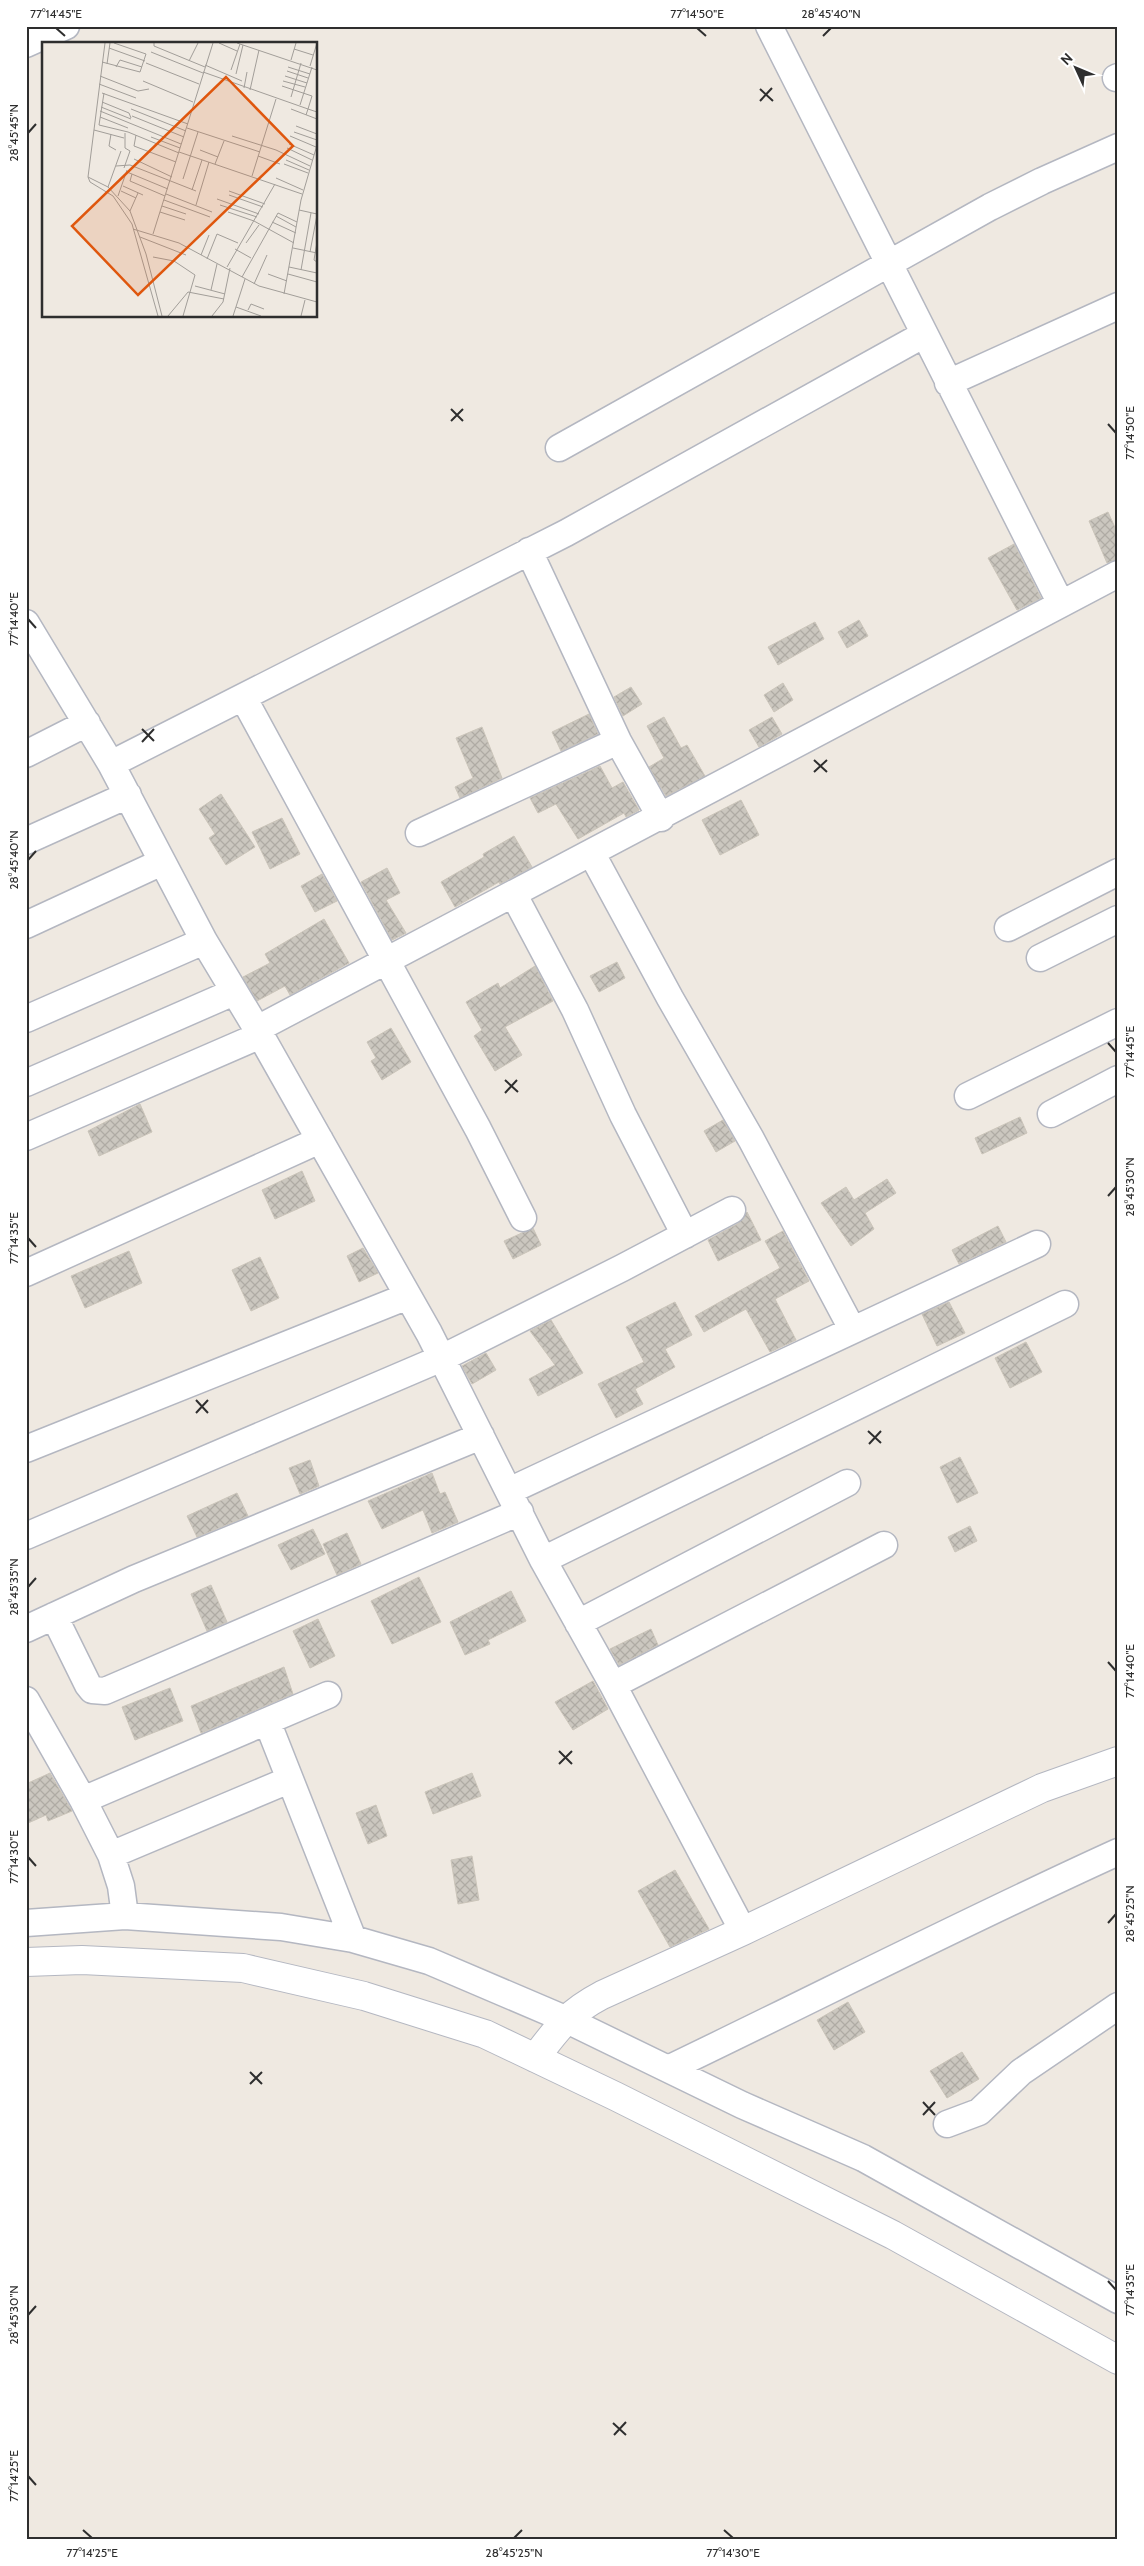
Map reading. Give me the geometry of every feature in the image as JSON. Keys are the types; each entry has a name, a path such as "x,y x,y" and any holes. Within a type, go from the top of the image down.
{"street":[{"path":"26,44 66,26"},
{"path":"769,26 890,264 923,335 1061,604"},
{"path":"559,448 1007,198 1118,147"},
{"path":"948,383 1118,306"},
{"path":"111,764 529,551 923,335"},
{"path":"529,551 618,741 661,818"},
{"path":"26,1137 259,1032 386,962 661,818 1118,574"},
{"path":"26,623 111,764 204,941 259,1032 442,1358 543,1560 613,1685 743,1932"},
{"path":"243,697 478,1129 523,1218"},
{"path":"26,754 87,723"},
{"path":"419,833 618,741"},
{"path":"26,841 128,795"},
{"path":"592,854 670,998 750,1139 852,1330"},
{"path":"26,925 162,862"},
{"path":"1008,928 1118,872"},
{"path":"514,895 575,1010 623,1115 685,1235"},
{"path":"1040,958 1118,919"},
{"path":"26,1019 204,941"},
{"path":"26,1084 234,992"},
{"path":"968,1096 1118,1022"},
{"path":"1051,1114 1118,1079"},
{"path":"26,1273 320,1140"},
{"path":"26,1536 442,1358 732,1210"},
{"path":"54,1616 88,1685 92,1690 105,1691 514,1501 852,1330 1038,1244"},
{"path":"26,1449 408,1296"},
{"path":"543,1560 1065,1304"},
{"path":"26,1629 134,1579 481,1436"},
{"path":"578,1623 847,1483"},
{"path":"613,1685 884,1545"},
{"path":"83,1800 328,1695"},
{"path":"26,1700 83,1800 111,1855 121,1886 125,1916"},
{"path":"267,1722 353,1939"},
{"path":"535,2058 565,2019 579,2007 602,1995 743,1932 1042,1788 1118,1760"},
{"path":"111,1855 289,1780"},
{"path":"668,2069 872,1972 1027,1894 1118,1852"},
{"path":"26,1923 125,1916 281,1927 353,1939 429,1962 565,2019 742,2105 863,2158 1118,2300"},
{"path":"26,1962 82,1960 243,1968 364,1996 485,2034 893,2235 1118,2360"},
{"path":"946,2124 979,2112 1021,2072 1118,2006"}],"building":[{"path":"1108,512 1118,534 1118,559 1107,563 1089,521"},
{"path":"1014,544 1041,598 1017,610 988,558"},
{"path":"859,620 868,636 847,648 838,632"},
{"path":"815,622 824,639 778,665 768,647"},
{"path":"783,683 793,700 774,712 764,695"},
{"path":"631,687 642,704 623,716 614,697"},
{"path":"589,714 598,734 561,751 552,732"},
{"path":"664,717 681,748 687,745 705,776 666,796 649,767 664,758 647,726"},
{"path":"772,717 782,734 759,747 749,730"},
{"path":"482,727 502,778 460,798 455,787 473,778 456,738"},
{"path":"600,766 612,788 623,782 639,810 626,817 624,813 578,839 556,804 538,813 530,798"},
{"path":"221,794 255,847 226,865 209,838 215,834 199,809"},
{"path":"741,800 759,835 720,855 702,820"},
{"path":"282,818 300,854 270,869 252,832"},
{"path":"514,836 532,867 500,884 499,882 455,907 441,882 484,857 483,854"},
{"path":"387,868 400,893 386,900 406,933 392,940 361,882"},
{"path":"322,874 337,901 315,912 301,886"},
{"path":"324,919 349,963 290,995 285,986 257,1001 243,977 270,963 265,954"},
{"path":"617,962 625,978 599,992 590,976"},
{"path":"535,966 553,1001 505,1027 522,1055 495,1071 474,1036 482,1030 466,1002 498,983 500,988"},
{"path":"391,1028 411,1062 382,1080 371,1061 376,1058 367,1042"},
{"path":"140,1104 152,1132 99,1156 88,1131"},
{"path":"1020,1117 1027,1133 982,1154 975,1138"},
{"path":"723,1120 735,1141 716,1152 704,1131"},
{"path":"302,1171 315,1201 275,1219 262,1190"},
{"path":"887,1179 896,1193 865,1213 874,1229 851,1246 821,1203 846,1187 854,1200"},
{"path":"747,1212 761,1240 718,1261 708,1240 739,1223"},
{"path":"998,1226 1006,1242 959,1264 952,1250"},
{"path":"533,1228 541,1245 513,1259 504,1241"},
{"path":"783,1231 809,1281 775,1299 796,1340 770,1352 746,1309 704,1332 695,1316 780,1268 765,1241"},
{"path":"363,1248 378,1273 359,1282 347,1256"},
{"path":"129,1251 142,1283 85,1308 71,1276"},
{"path":"260,1257 279,1298 251,1311 232,1270"},
{"path":"675,1302 692,1335 665,1349 675,1367 635,1389 643,1404 616,1418 598,1384 644,1362 626,1327"},
{"path":"949,1302 965,1333 937,1346 922,1314"},
{"path":"551,1320 583,1373 538,1396 529,1379 555,1365 530,1331"},
{"path":"1026,1342 1042,1372 1010,1388 995,1358"},
{"path":"486,1353 496,1370 472,1384 462,1366"},
{"path":"960,1457 978,1493 957,1503 940,1467"},
{"path":"310,1460 319,1486 300,1494 289,1468"},
{"path":"432,1473 440,1494 445,1492 458,1522 432,1533 423,1510 382,1529 368,1501"},
{"path":"237,1493 248,1516 197,1537 187,1516"},
{"path":"970,1526 977,1541 955,1552 948,1537"},
{"path":"313,1529 325,1554 291,1570 278,1545"},
{"path":"347,1533 361,1564 337,1575 323,1544"},
{"path":"419,1577 441,1622 392,1644 371,1601"},
{"path":"211,1585 227,1622 207,1631 191,1594"},
{"path":"511,1591 526,1621 488,1640 490,1644 465,1655 450,1622"},
{"path":"318,1619 335,1656 310,1668 293,1631"},
{"path":"651,1629 658,1645 619,1665 610,1649"},
{"path":"284,1667 293,1694 201,1733 191,1706"},
{"path":"593,1681 608,1709 573,1730 555,1702"},
{"path":"170,1688 183,1721 135,1740 122,1707"},
{"path":"50,1773 72,1811 48,1821 46,1815 26,1824 26,1784"},
{"path":"472,1773 481,1796 433,1814 425,1792"},
{"path":"376,1805 387,1836 368,1844 356,1813"},
{"path":"472,1856 479,1900 458,1904 451,1860"},
{"path":"675,1870 709,1929 670,1947 638,1891"},
{"path":"848,2002 865,2032 834,2050 817,2020"},
{"path":"962,2052 979,2079 947,2098 930,2071"}]}
